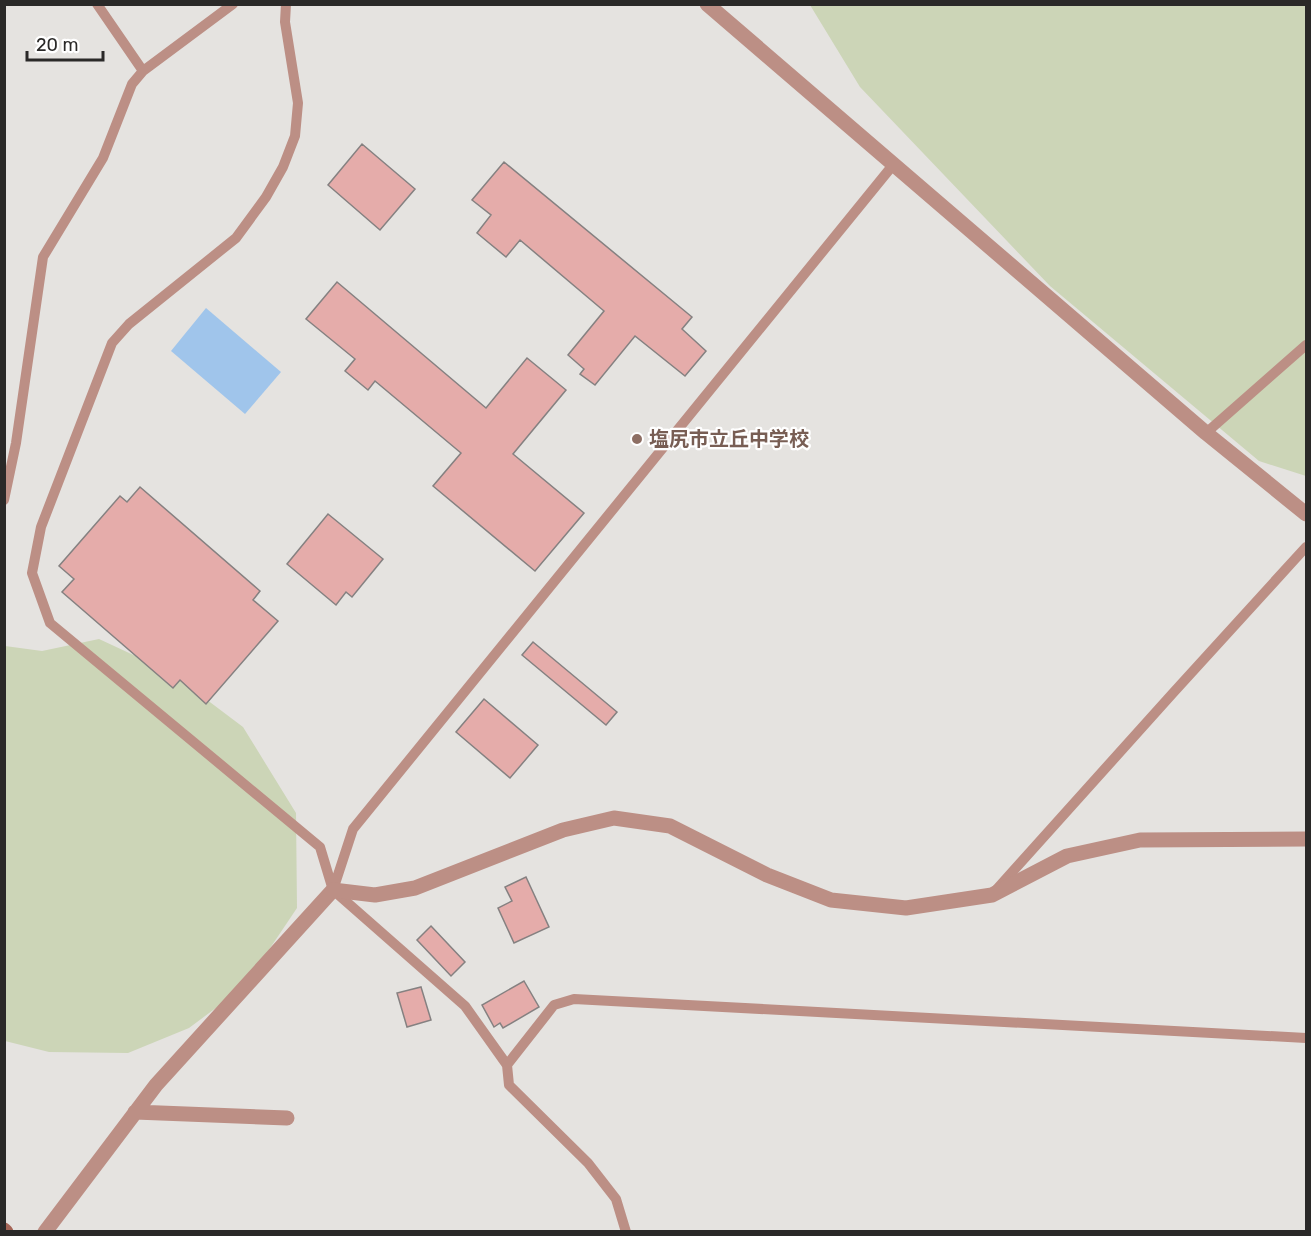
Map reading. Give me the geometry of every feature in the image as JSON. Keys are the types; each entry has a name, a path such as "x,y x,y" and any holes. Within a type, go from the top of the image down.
{"street":[{"path":"707,4 1206,433 1306,514"},
{"path":"45,1232 156,1085 333,890 375,895 415,888 563,830 615,818 670,826 766,875 831,900 906,908 992,895 1067,856 1140,840 1306,839"},
{"path":"135,1112 287,1118"}],"lane":[{"path":"97,4 143,71"},
{"path":"4,500 16,443 43,257 104,158 132,84 143,71 232,4"},
{"path":"286,4 285,22 298,103 295,136 283,167 266,197 236,238 129,324 112,343 41,527 32,573 50,623 320,847 333,890 465,1006 507,1065 509,1085 588,1163 616,1199 626,1232"},
{"path":"333,890 352,829 893,165"},
{"path":"1206,433 1306,345"},
{"path":"992,895 1306,547"},
{"path":"507,1065 554,1005 574,999 1306,1038"}],"green space":[{"path":"810,5 1306,5 1306,476 1259,461 1050,286 860,87"},
{"path":"99,639 170,672 243,727 296,813 297,908 244,987 189,1028 128,1053 49,1052 5,1041 5,646 42,651"}],"water":[{"path":"206,308 281,372 245,414 171,351"}],"building":[{"path":"362,144 415,189 380,230 328,185"},
{"path":"504,162 692,317 682,329 706,351 685,376 635,336 595,385 580,374 584,369 568,355 604,311 520,240 506,257 477,233 491,215 472,200"},
{"path":"337,282 486,408 527,358 566,390 513,454 584,513 535,571 433,486 461,453 375,381 368,390 345,371 355,359 306,319"},
{"path":"140,487 260,591 253,600 278,621 206,704 180,680 173,688 62,592 74,579 59,566 120,496 127,502"},
{"path":"328,514 383,559 352,597 346,592 336,605 287,564"},
{"path":"533,642 617,712 606,725 522,655"},
{"path":"484,699 538,745 510,778 456,732"},
{"path":"526,877 549,927 514,943 498,908 512,901 505,887"},
{"path":"431,926 465,962 451,976 417,940"},
{"path":"524,981 539,1007 503,1028 500,1023 494,1027 482,1005"},
{"path":"421,987 431,1020 407,1027 397,993"}],"place":[{"name":"塩尻市立丘中学校","path":"637,439"}]}
